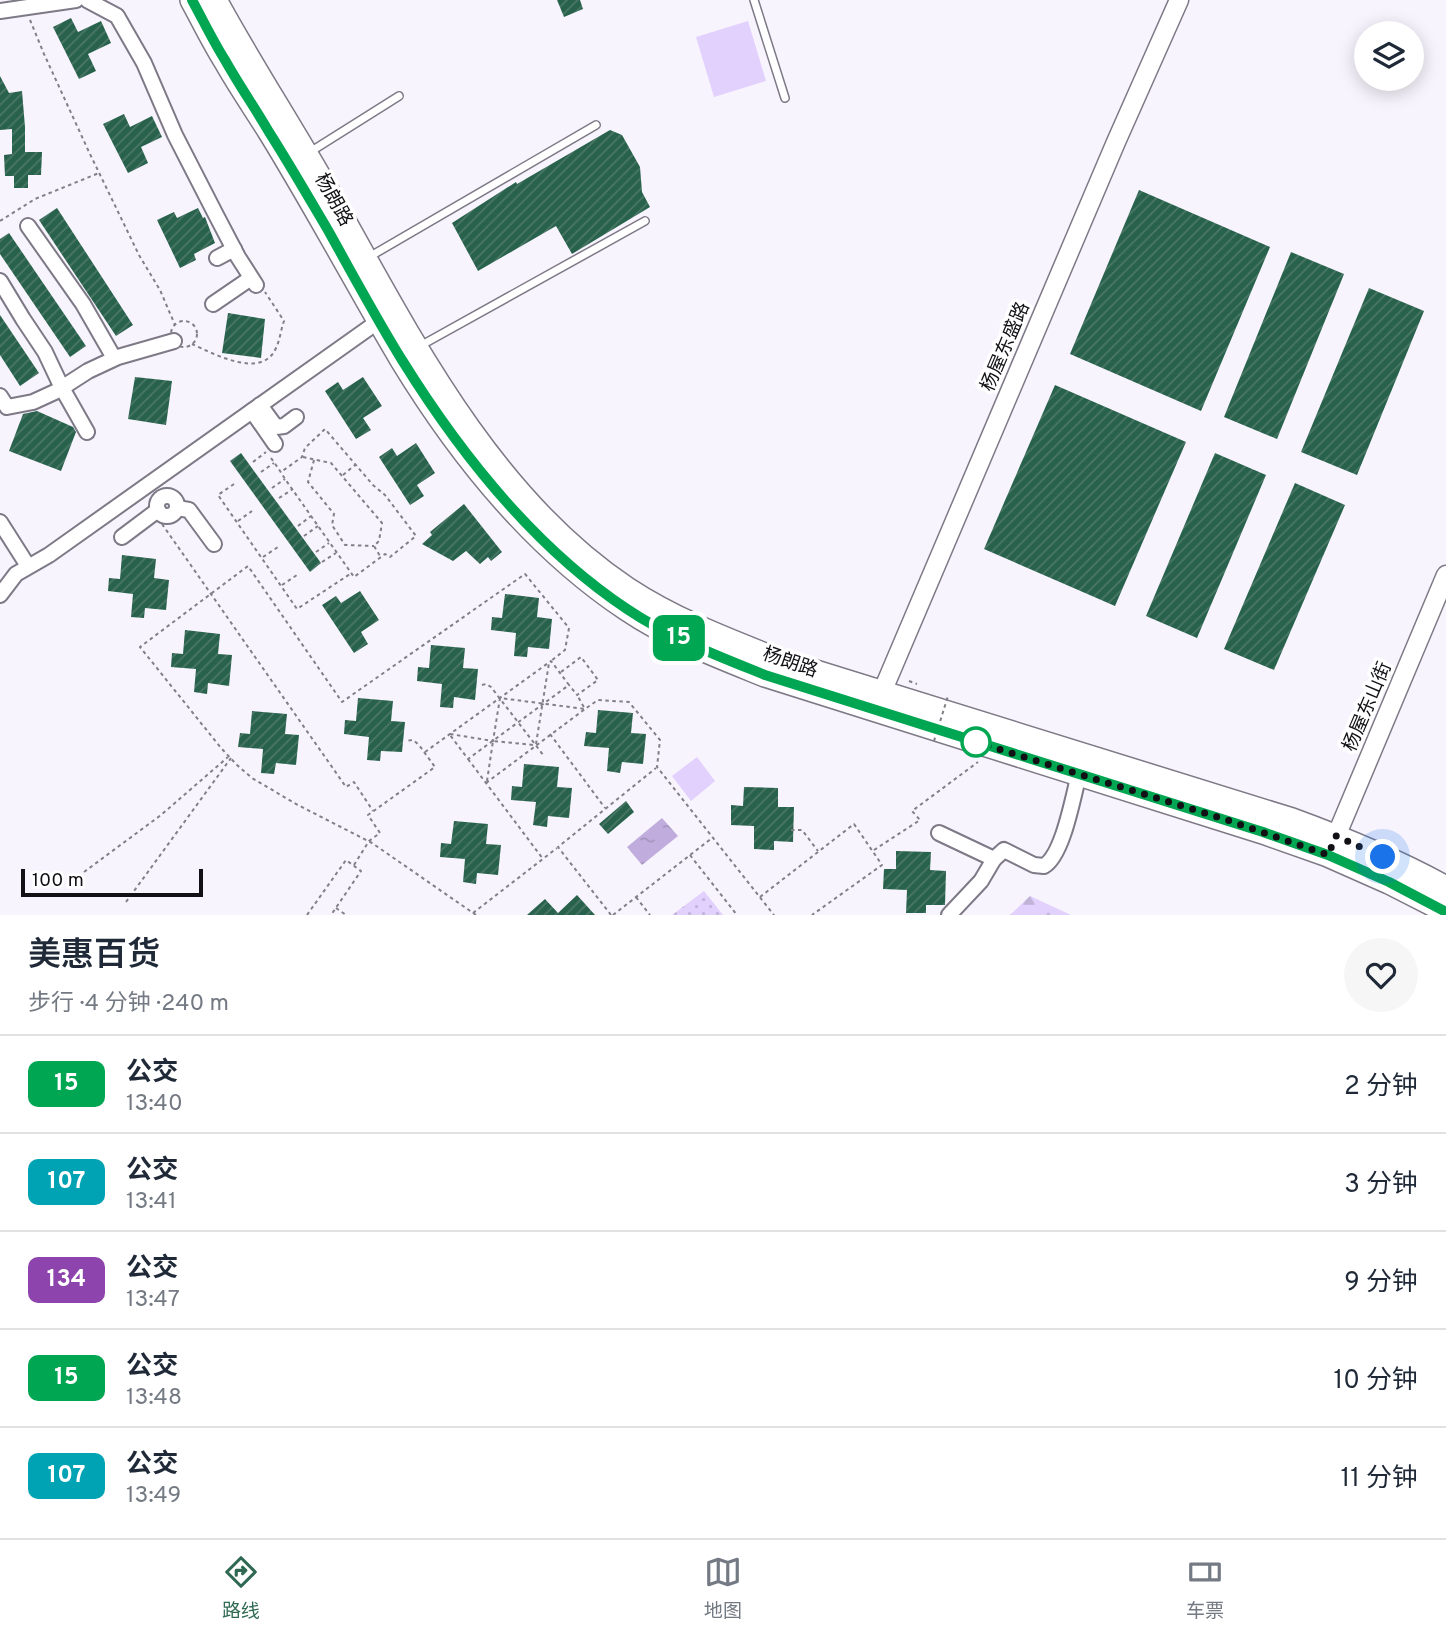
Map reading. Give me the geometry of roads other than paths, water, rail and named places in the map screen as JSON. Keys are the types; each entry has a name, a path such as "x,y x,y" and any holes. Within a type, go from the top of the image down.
{"main road":[{"name":"杨朗路","path":"192,0 224,59 292,169 387,315 416,348 478,440 553,528 625,587 661,610 740,645 983,744 1239,824 1383,857 1446,888"},
{"name":"杨朗路","path":"215,0 365,259 403,362 461,447 504,499 535,532 599,589 658,628 765,675 878,701 1229,799 1332,846 1389,882 1446,912"}],"street":[{"path":"0,10 76,0"},
{"path":"87,0 117,16 144,63 175,135 253,282 213,304"},
{"name":"杨屋东盛路","path":"878,701 1179,0"},
{"path":"28,226 83,304 114,358"},
{"path":"217,258 234,249"},
{"path":"0,281 45,352 87,432"},
{"path":"0,595 11,579 28,566 48,555 387,315"},
{"path":"2,405 33,402 114,358 174,341"},
{"path":"256,408 276,428 284,426 296,417"},
{"path":"256,408 275,444"},
{"path":"150,483 160,507 170,516 177,508 189,510 214,544"},
{"path":"122,537 160,507"},
{"path":"0,522 28,566"},
{"name":"杨屋东山街","path":"1332,846 1446,575"},
{"path":"949,915 981,881 994,859 1004,850 1034,865 1044,866 1051,862 1067,821 1079,774"},
{"path":"939,833 994,859"}],"lane":[{"path":"754,0 785,98"},
{"path":"306,154 399,96"},
{"path":"365,259 596,125"},
{"path":"416,348 645,221"}],"water":[{"path":"662,818 678,836 642,865 627,847"}]}
